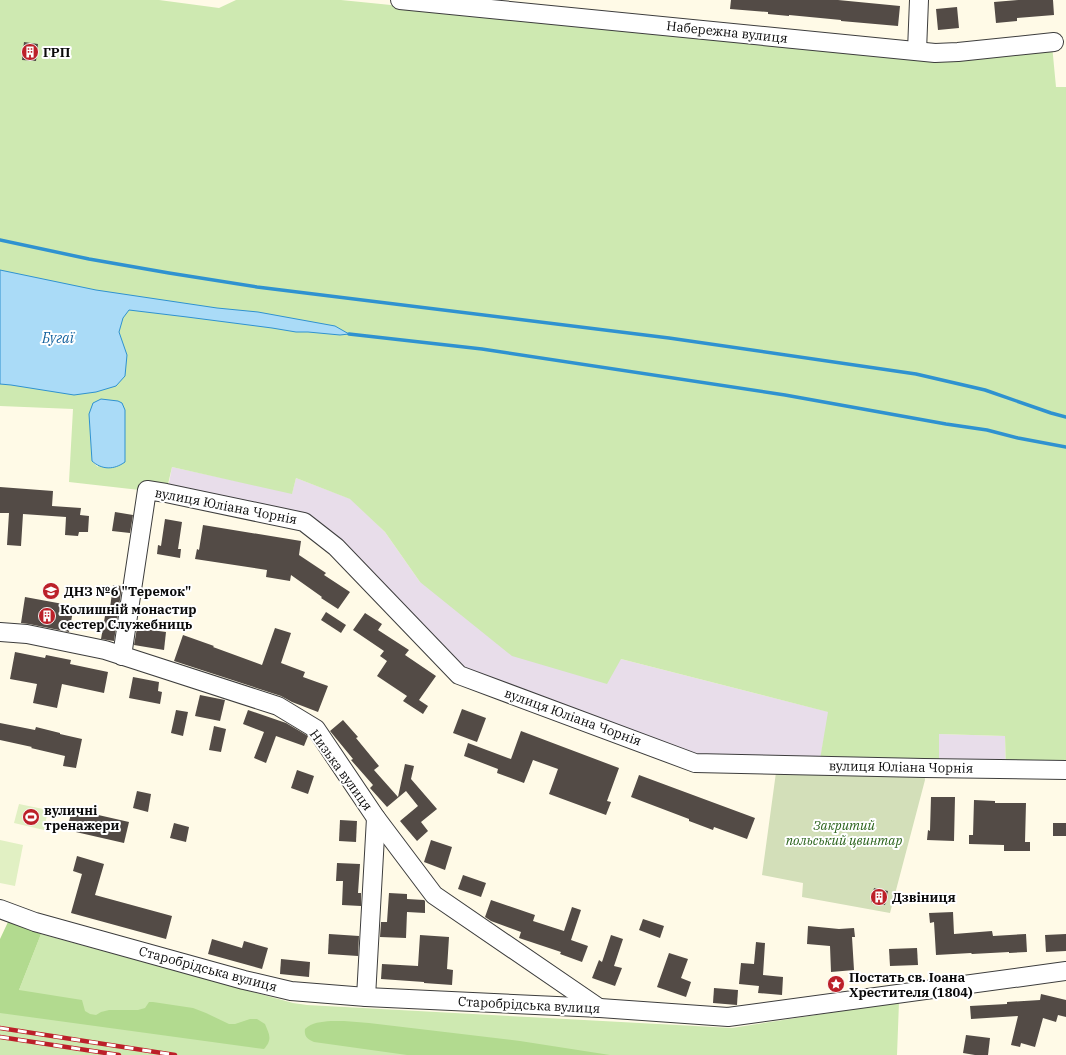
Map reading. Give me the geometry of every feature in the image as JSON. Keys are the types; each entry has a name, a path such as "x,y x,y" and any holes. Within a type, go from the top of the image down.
{"street":[{"name":"Набережна вулиця","path":"400,0 935,53 1054,42"},
{"path":"917,51 919,0"},
{"name":"вулиця Юліана Чорнія","path":"122,656 147,490 304,522 336,546 459,675 695,763 1066,770"},
{"name":"Низька вулиця","path":"0,632 47,637 105,650 278,706 316,729 376,818 434,894 600,1008"},
{"path":"366,997 376,818"},
{"name":"Старобрідська вулиця","path":"0,908 35,922 244,980 291,991 366,997 600,1008 728,1018 1066,971"}],"shaded area":[{"path":"172,467 292,493 296,478 351,499 385,532 420,582 621,659 829,712 819,765 695,763 459,675 304,522 167,493"},
{"path":"939,734 1005,736 1006,769 939,768"}],"green space":[{"path":"0,0 159,0 219,8 236,0 341,0 917,58 1052,45 1056,87 1066,87 1066,770 1006,769 1005,736 939,734 939,768 819,765 828,712 621,659 607,684 512,656 420,582 385,532 350,499 296,478 292,494 172,467 166,493 69,482 73,409 0,406","holes":["89,414 98,467 92,461"]},
{"name":"Закритий польський цвинтар","path":"777,765 924,769 925,780 890,913 802,897 803,883 762,875"},
{"name":"вуличні тренажери","path":"19,804 48,810 44,830 14,823"},
{"path":"0,840 23,845 15,886 0,883"},
{"path":"8,922 41,934 19,990 82,1000 85,1011 96,1015 109,1010 138,1010 145,1008 149,1002 153,1002 193,1008 229,1024 235,1024 250,1019 257,1019 265,1024 268,1031 269,1042 264,1049 0,1013 0,939"},
{"path":"41,934 293,1003 307,1005 732,1028 899,1002 897,1055 0,1055 0,987 19,990"},
{"path":"331,1021 369,1023 520,1041 610,1055 407,1055 314,1042 306,1037 305,1029 311,1025"}],"water":[{"name":"Бугаї","path":"0,270 96,290 217,308 258,312 335,326 349,334 340,335 296,332 129,310 123,318 119,332 127,355 125,376 116,386 96,392 74,395 0,384"},
{"path":"101,399 118,401 122,403 125,410 125,462 112,468 100,466 92,461 89,414 93,403"}],"building":[{"path":"731,0 838,0 900,6 898,26 730,9"},
{"path":"1053,0 1054,15 1017,18 1017,21 996,23 994,2"},
{"path":"957,7 959,28 938,30 936,9"},
{"name":"ГРП","path":"24,42 38,44 36,61 22,60"},
{"path":"0,487 53,491 52,506 81,508 80,515 89,516 88,532 79,532 78,536 65,535 66,517 23,514 21,546 7,545 9,513 0,513"},
{"path":"115,512 133,515 130,533 112,531"},
{"path":"165,519 182,522 178,549 181,549 180,558 157,554 158,545 161,546"},
{"path":"203,525 301,541 299,555 326,573 324,575 350,592 338,609 291,575 290,581 266,577 267,570 195,559 197,549 199,550"},
{"path":"113,585 122,586 114,641 101,639 105,616 109,616"},
{"name":"Колишній монастир сестер Служебниць","path":"25,597 74,606 69,632 21,623"},
{"path":"326,612 346,625 341,633 321,620"},
{"path":"365,613 382,624 378,630 409,650 405,655 436,676 419,700 428,706 423,714 403,701 407,696 377,676 387,661 380,656 384,651 353,630"},
{"path":"137,628 166,632 164,650 134,645"},
{"path":"275,628 291,633 281,663 305,672 303,677 328,686 318,712 281,696 174,661 183,635 262,665"},
{"path":"15,652 45,658 46,655 71,660 70,664 108,672 104,693 62,684 57,708 33,703 37,684 10,679"},
{"path":"133,677 159,682 158,691 162,692 160,704 129,698"},
{"path":"200,695 225,700 220,721 195,716"},
{"path":"462,709 486,718 477,742 453,733"},
{"path":"176,710 188,712 183,736 171,733"},
{"path":"248,710 286,723 308,736 304,746 276,736 266,763 254,758 264,732 243,724"},
{"path":"343,720 358,737 356,738 379,766 374,770 398,797 405,764 414,766 411,779 437,809 421,822 428,831 417,841 400,821 418,806 406,791 387,807 370,788 373,785 351,760 353,759 330,731"},
{"path":"0,723 35,730 36,727 82,739 76,768 63,766 65,756 0,740"},
{"path":"214,726 226,729 221,752 209,750"},
{"path":"521,731 619,768 607,801 611,802 606,815 549,794 558,769 533,760 524,783 497,773 498,769 464,756 468,743 511,759"},
{"path":"297,770 314,776 308,794 291,788"},
{"path":"639,775 755,818 747,839 714,827 713,830 689,821 689,819 631,797"},
{"path":"137,791 151,794 148,812 133,808"},
{"path":"931,797 955,797 954,841 927,840 928,830 930,831"},
{"path":"974,800 995,801 995,803 1026,803 1025,842 1030,842 1030,851 1004,851 1004,845 969,844 969,835 973,835"},
{"path":"72,809 129,822 124,843 67,830"},
{"path":"340,820 357,821 356,842 339,841"},
{"path":"174,823 189,827 186,842 170,838"},
{"path":"1053,823 1066,823 1066,836 1053,836"},
{"path":"431,840 452,847 445,870 424,862"},
{"path":"77,856 104,864 95,895 172,916 166,939 71,913 82,874 73,871"},
{"path":"337,863 360,864 358,893 361,893 361,906 342,905 343,881 336,881"},
{"path":"463,875 486,883 481,897 458,889"},
{"name":"Дзвіниця","path":"874,888 888,891 885,905 871,902"},
{"path":"389,893 407,894 407,899 425,901 425,913 407,912 406,938 380,937 381,922 387,922"},
{"path":"491,900 535,915 533,921 564,931 572,907 581,910 571,940 588,946 582,962 560,954 561,952 519,938 521,932 491,921 485,917"},
{"path":"953,912 954,934 992,931 993,936 1026,934 1027,952 936,955 934,922 930,923 929,913"},
{"path":"643,919 664,926 660,938 639,930"},
{"path":"808,926 839,929 854,928 855,937 852,937 854,970 831,972 830,946 807,944"},
{"path":"329,934 359,936 358,956 328,954"},
{"path":"1066,934 1066,951 1046,952 1045,935"},
{"path":"420,935 449,937 447,969 453,970 452,985 381,979 382,964 418,966"},
{"path":"611,935 623,939 614,966 622,968 615,986 592,978 599,960 602,962"},
{"path":"212,939 242,948 244,941 268,948 262,969 208,954"},
{"path":"756,942 765,943 763,975 783,977 782,995 758,993 759,986 739,984 741,963 754,964"},
{"path":"917,948 918,965 890,966 889,949"},
{"path":"669,953 688,959 681,978 691,982 686,997 657,987"},
{"path":"281,959 310,962 309,977 280,974"},
{"path":"714,988 738,990 737,1005 713,1003"},
{"path":"1041,994 1066,1000 1066,1017 1058,1015 1056,1022 1043,1018 1035,1047 1021,1043 1020,1047 1011,1045 1018,1016 971,1019 970,1006 1040,1000"},
{"path":"966,1035 990,1038 988,1055 963,1053"}],"waterway":[{"path":"0,240 89,259 257,287 669,338 916,374 985,390 1066,417"},
{"path":"349,334 482,349 785,395 987,430 1018,438 1066,447"}],"railway":[{"path":"0,1028 175,1055"},
{"path":"0,1037 119,1055"}],"place":[{"name":"ГРП","path":"30,52"},
{"name":"ДНЗ №6 \"Теремок\"","path":"51,591"},
{"name":"Колишній монастир сестер Служебниць","path":"47,616"},
{"name":"вуличні тренажери","path":"31,817"},
{"name":"Дзвіниця","path":"879,897"},
{"name":"Постать св. Іоана Хрестителя (1804)","path":"836,984"}]}
